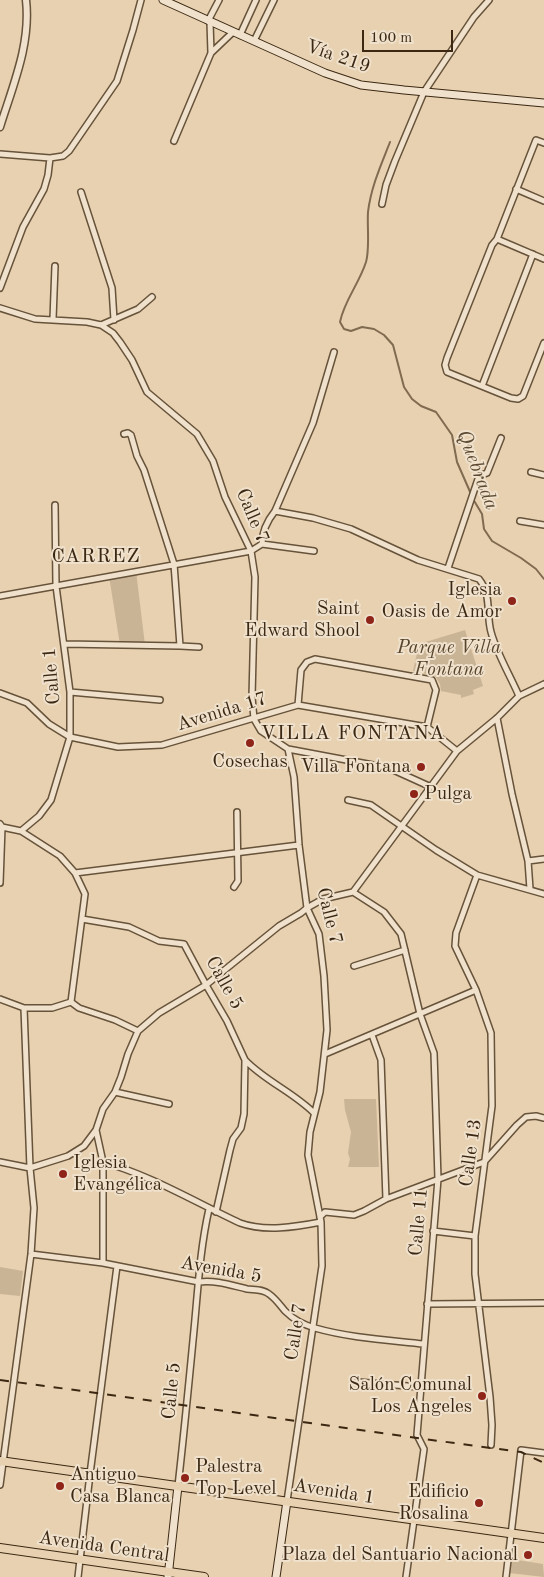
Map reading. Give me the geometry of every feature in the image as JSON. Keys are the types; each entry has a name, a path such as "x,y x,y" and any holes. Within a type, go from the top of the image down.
{"main road":[{"name":"Vía 219","path":"163,0 325,73 361,85 544,103"},
{"name":"Avenida 1","path":"1,1462 544,1538"},
{"name":"Calle 5","path":"168,1574 178,1486"},
{"name":"Calle 7","path":"276,1577 287,1501"},
{"name":"Avenida Central","path":"0,1548 168,1574 204,1577"}],"street":[{"path":"0,127 22,60 27,20 26,0"},
{"path":"0,154 50,158 63,156 69,151 117,81 134,30 141,0"},
{"path":"174,141 211,53 209,22 219,0"},
{"path":"211,53 236,33 256,0"},
{"path":"254,42 274,0"},
{"path":"382,204 386,185 424,92 474,17 489,0"},
{"path":"544,143 536,140 445,365 447,372 511,398 518,399 523,396 544,343"},
{"path":"0,288 23,227 44,189 50,158"},
{"path":"516,189 544,201"},
{"path":"81,192 112,288 114,320"},
{"path":"497,239 544,259"},
{"path":"482,386 534,254"},
{"path":"53,320 55,266"},
{"path":"0,309 28,317 87,322 101,326 138,309 152,297"},
{"name":"Calle 7","path":"101,326 113,333 124,348 132,360 146,392 197,434 213,461 225,497 251,551 255,577 252,696 254,719"},
{"path":"262,544 262,536 267,521 275,511 313,423 334,352"},
{"path":"124,434 128,433 131,435 174,564 180,646"},
{"path":"448,568 479,476 487,473 501,438"},
{"path":"532,472 544,475"},
{"name":"Calle 1","path":"21,831 39,816 51,800 70,737 70,692 56,586 55,505"},
{"path":"275,511 313,518 352,529 418,560 479,579 484,586 488,600 490,630 520,696"},
{"path":"520,521 544,525"},
{"path":"0,596 251,551 262,544 314,551"},
{"path":"64,644 199,648"},
{"path":"298,705 301,670 307,662 316,659 432,680 436,690 427,728"},
{"path":"0,1162 30,1168 68,1156 84,1146 96,1130 103,1109 115,1092 138,1031 159,1013 206,985 279,926 324,899 353,892 457,751 520,696 544,684"},
{"path":"70,692 160,700"},
{"name":"Avenida 17","path":"0,693 27,703 48,724 70,737 118,747 162,745 298,705 427,728 457,751"},
{"path":"497,718 512,794 528,860 530,889"},
{"path":"254,719 261,731 288,749 389,768 431,787"},
{"name":"Calle 7","path":"287,1501 322,1266 320,1220 308,1154 310,1132 320,1092 326,1054 327,1021 319,934 307,908 299,845 294,777 288,749"},
{"path":"348,800 371,806 477,875 544,894"},
{"path":"234,887 238,881 237,812"},
{"path":"0,883 1,826 21,831 60,856 75,874 85,894 71,1002"},
{"path":"75,874 299,845"},
{"path":"528,860 544,859"},
{"name":"Calle 13","path":"477,875 454,939 455,946 476,990 490,1032 492,1106 476,1236 475,1274 490,1397 492,1425 490,1445"},
{"name":"Calle 11","path":"353,892 384,912 401,934 420,1014 434,1053 438,1179 417,1435 424,1449 406,1577"},
{"path":"537,892 544,898"},
{"name":"Calle 5","path":"82,919 129,926 159,941 184,944 227,1021 245,1060 244,1114 241,1128 230,1150 216,1212"},
{"path":"354,966 405,950"},
{"path":"326,1054 476,990"},
{"path":"0,999 24,1008 52,1008 71,1002"},
{"path":"71,1002 79,1008 115,1020 138,1031"},
{"path":"0,1486 1,1462 32,1254 34,1208 30,1168 24,1008"},
{"path":"372,1035 381,1060 386,1199"},
{"path":"245,1060 252,1068 303,1102 314,1112"},
{"path":"115,1092 169,1104"},
{"path":"103,1162 155,1182 250,1227 291,1227 320,1220 325,1212 354,1215 364,1212 386,1199 484,1162 526,1117 536,1116 544,1118"},
{"path":"96,1130 103,1162 103,1263"},
{"name":"Calle 5","path":"178,1486 204,1230 209,1209"},
{"path":"433,1231 476,1236"},
{"name":"Avenida 5","path":"32,1254 103,1263 199,1282 209,1280 229,1283 270,1294 286,1312 314,1328 350,1336 424,1344"},
{"path":"78,1577 117,1266"},
{"path":"427,1304 544,1303"},
{"path":"358,1382 420,1387"},
{"path":"506,1577 521,1450 544,1453"}],"green space":[{"path":"136,571 145,645 120,645 109,576"},
{"name":"Parque Villa Fontana","path":"465,630 483,686 473,690 474,694 461,698 461,695 441,691 440,684 435,676 413,671 419,644"},
{"path":"344,1099 376,1099 379,1167 348,1167 351,1132"},
{"path":"0,1267 23,1271 20,1296 0,1294"},
{"path":"511,1559 543,1564 544,1577 509,1573"}],"waterway":[{"name":"Quebrada","path":"390,142 369,203 366,262 340,322 344,329 351,331 362,327 374,329 384,335 393,345 404,387 412,399 421,406 436,412 452,435 457,462 471,494"},
{"name":"Quebrada","path":"473,499 482,514 484,529 492,541 521,558 536,569 544,579"}],"railway":[{"path":"0,1380 521,1452 544,1463"}],"place":[{"name":"Iglesia Oasis de Amor","path":"512,601"},
{"name":"Saint Edward Shool","path":"370,620"},
{"name":"Cosechas","path":"250,743"},
{"name":"Villa Fontana","path":"421,767"},
{"name":"Pulga","path":"414,794"},
{"name":"Iglesia Evangélica","path":"63,1174"},
{"name":"Salón Comunal Los Angeles","path":"482,1396"},
{"name":"Palestra Top Level","path":"185,1478"},
{"name":"Antiguo Casa Blanca","path":"60,1486"},
{"name":"Edificio Rosalina","path":"479,1503"},
{"name":"Plaza del Santuario Nacional","path":"528,1555"}],"district":[{"name":"CARREZ","path":"96,557"},
{"name":"VILLA FONTANA","path":"353,734"}]}
